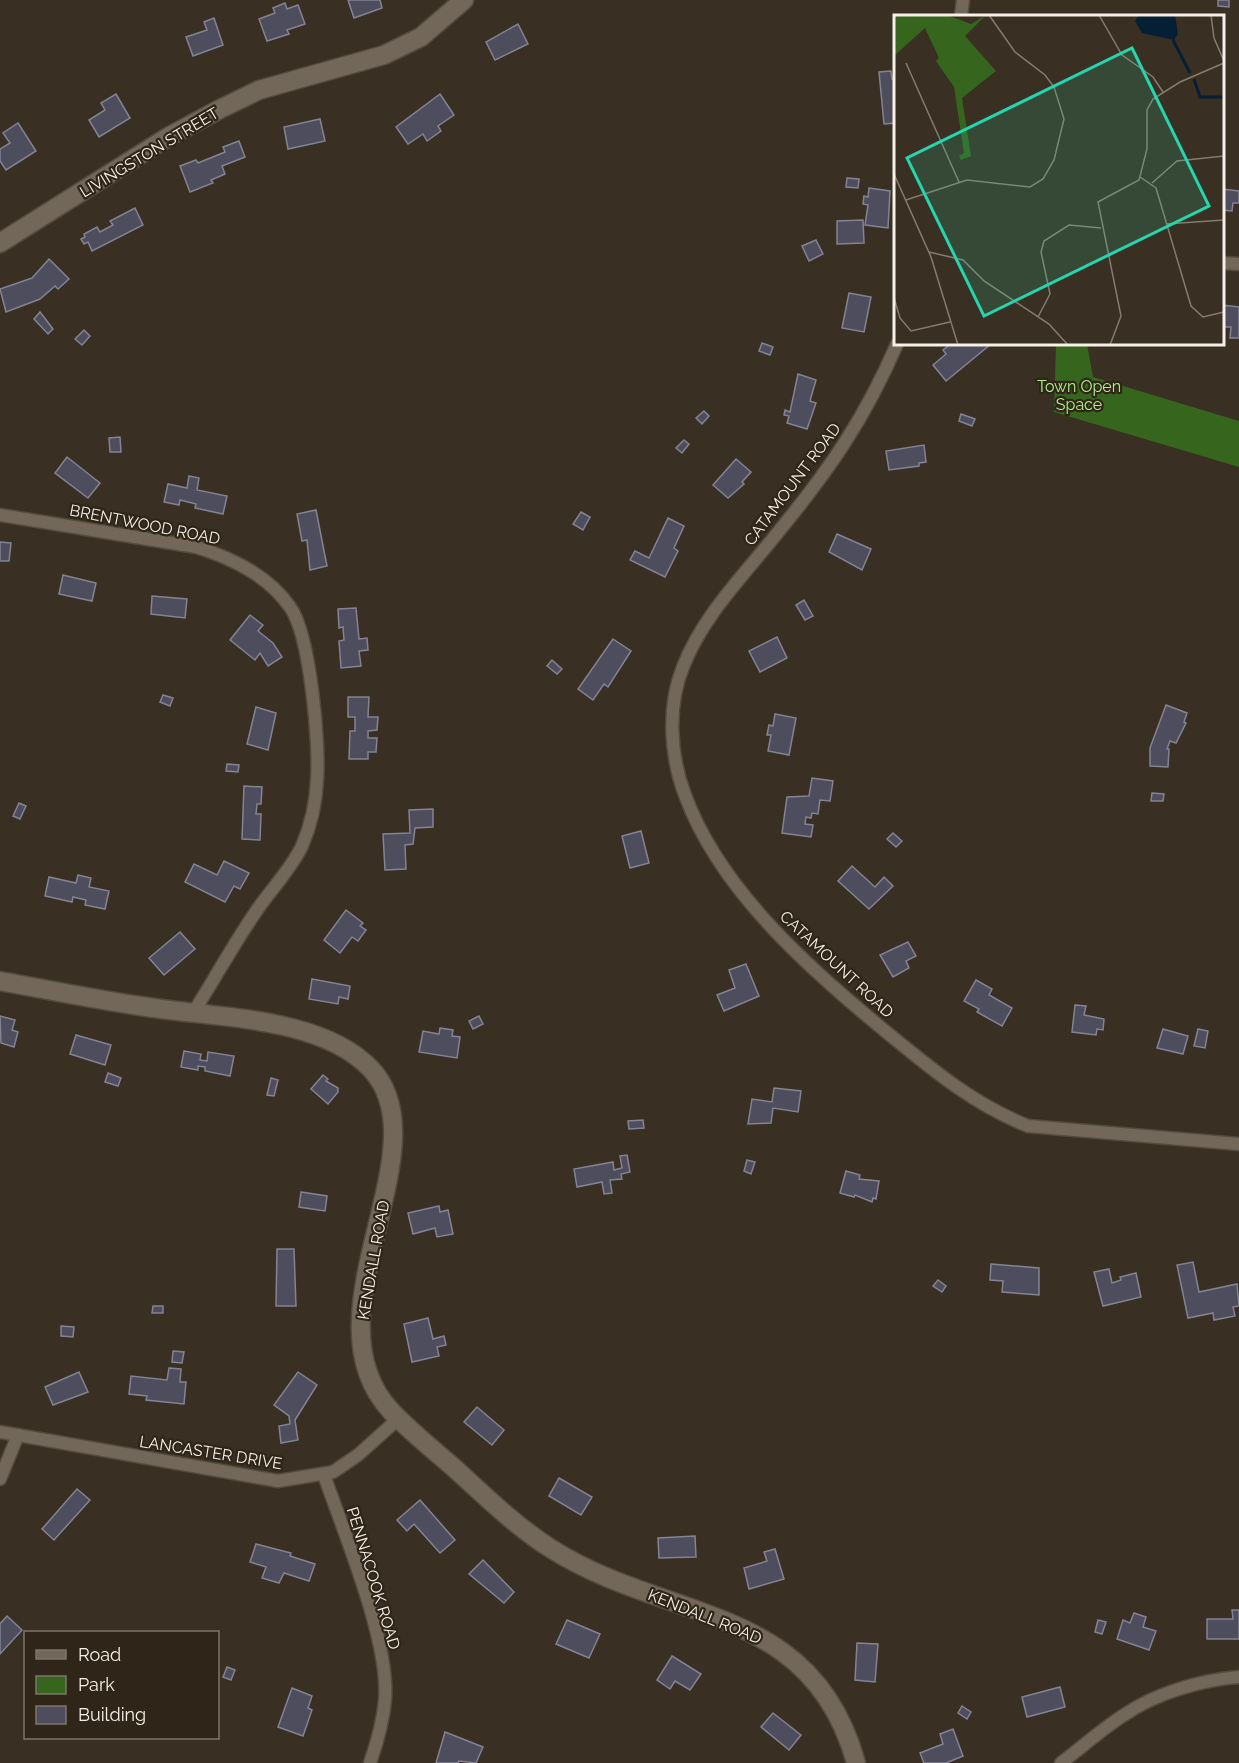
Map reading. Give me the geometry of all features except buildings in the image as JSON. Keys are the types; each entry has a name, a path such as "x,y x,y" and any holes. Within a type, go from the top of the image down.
{"street":[{"name":"LIVINGSTON STREET","path":"0,243 168,137 220,109 259,90 384,54 421,37 464,0"},
{"path":"961,15 963,0"},
{"path":"1224,263 1239,264"},
{"name":"CATAMOUNT ROAD","path":"897,345 875,395 839,454 732,588 701,630 683,665 674,691 674,758 685,795 701,830 727,872 768,923 857,1007 955,1088 997,1114 1028,1126 1239,1144"},
{"name":"BRENTWOOD ROAD","path":"0,515 196,548 225,556 256,573 278,591 292,609 304,646 314,712 318,779 313,815 302,846 283,878 256,912 193,1013"},
{"name":"KENDALL ROAD","path":"0,981 267,1023 314,1035 349,1052 372,1070 387,1094 392,1117 390,1152 361,1310 360,1341 363,1364 372,1386 398,1419 509,1517 552,1549 618,1581 718,1618 769,1642 798,1662 826,1693 849,1737 856,1763"},
{"name":"LANCASTER DRIVE","path":"0,1432 278,1481 333,1473 358,1455 398,1419"},
{"path":"0,1479 18,1435"},
{"name":"PENNACOOK ROAD","path":"324,1474 368,1604 384,1664 385,1699 378,1739 370,1763"},
{"path":"1061,1763 1136,1709 1168,1694 1222,1678 1239,1677"}],"green space":[{"name":"Town Open Space","path":"1056,345 1087,345 1093,377 1239,421 1239,467 1054,412"}]}
